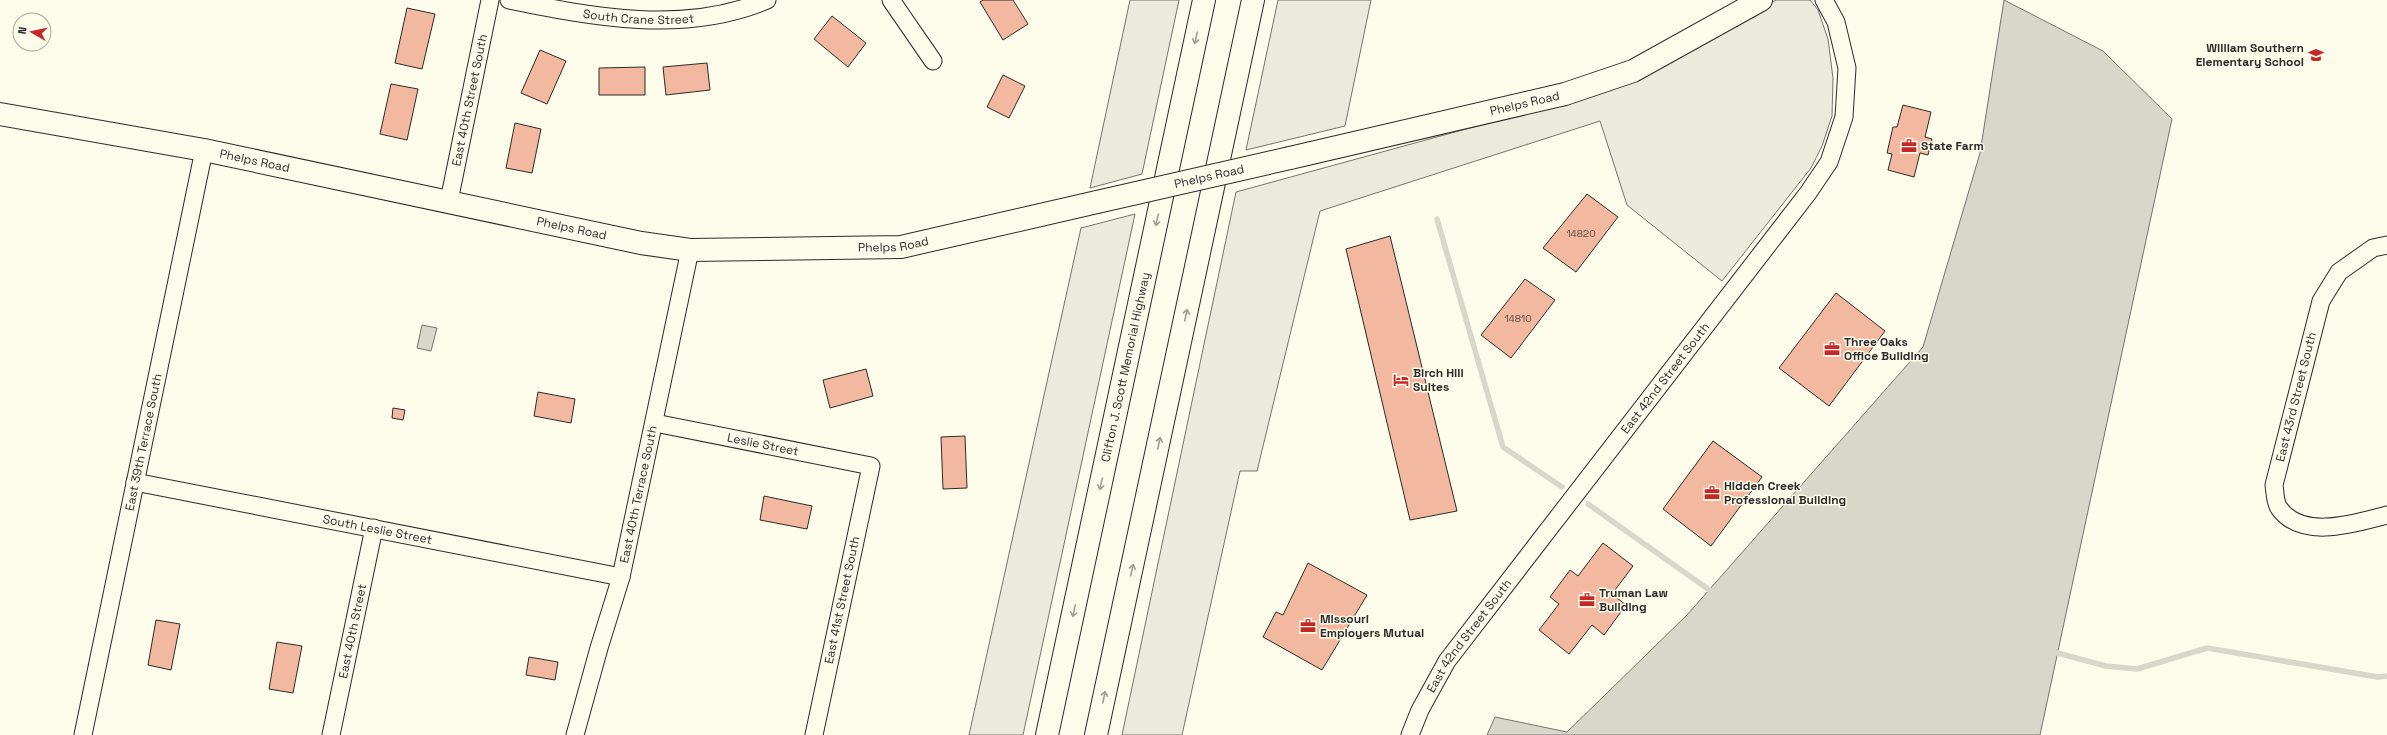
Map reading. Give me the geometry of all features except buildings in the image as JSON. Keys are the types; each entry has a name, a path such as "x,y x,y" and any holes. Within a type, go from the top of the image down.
{"main road":[{"name":"Clifton J. Scott Memorial Highway","path":"1047,735 1204,0"},
{"path":"1096,735 1253,0"},
{"name":"Phelps Road","path":"0,114 204,150 641,243 690,250 901,247 1565,94 1633,71 1761,0"}],"street":[{"name":"East 40th Street South","path":"449,201 490,0"},
{"name":"South Crane Street","path":"509,0 579,14 678,21 720,14 767,0"},
{"path":"891,0 933,61"},
{"name":"East 42nd Street South","path":"1410,735 1420,710 1446,661 1804,199 1829,162 1844,117 1847,68 1836,22 1824,0"},
{"name":"East 39th Terrace South","path":"83,735 204,150"},
{"name":"East 43rd Street South","path":"2387,245 2373,248 2339,272 2321,301 2274,485 2278,508 2291,519 2317,527 2340,527 2387,515"},
{"name":"East 40th Terrace South","path":"575,735 621,577 655,423 690,250"},
{"name":"Leslie Street","path":"655,423 871,466"},
{"name":"East 41st Street South","path":"814,735 871,466"},
{"name":"South Leslie Street","path":"135,482 621,577"},
{"name":"East 40th Street","path":"331,735 374,528"}],"shaded area":[{"path":"1130,0 1179,0 1142,174 1090,188"},
{"path":"1278,0 1371,0 1345,126 1246,150"},
{"path":"1776,0 1810,0 1818,10 1828,39 1833,78 1832,116 1822,146 1811,168 1722,281 1627,205 1600,121 1320,211 1257,471 1240,471 1182,735 1122,735 1236,192 1572,100 1655,66"},
{"path":"2004,0 2103,51 2172,119 2040,735 1487,735 1495,717 1567,732 1687,615 1923,347 1980,153"},
{"path":"1135,214 1023,735 969,735 1081,228"},
{"path":"422,325 437,328 431,351 417,348"}],"waterway":[{"path":"1437,219 1503,447 1562,487"},
{"path":"1588,504 1715,594"},
{"path":"2050,651 2106,666 2137,669 2207,648 2378,677 2387,676"}],"place":[{"name":"William Southern Elementary School","path":"2316,55"},
{"name":"State Farm","path":"1909,146"},
{"name":"Three Oaks Office Building","path":"1832,349"},
{"name":"Birch Hill Suites","path":"1401,380"},
{"name":"Hidden Creek Professional Building","path":"1712,493"},
{"name":"Truman Law Building","path":"1587,600"},
{"name":"Missouri Employers Mutual","path":"1308,626"}]}
